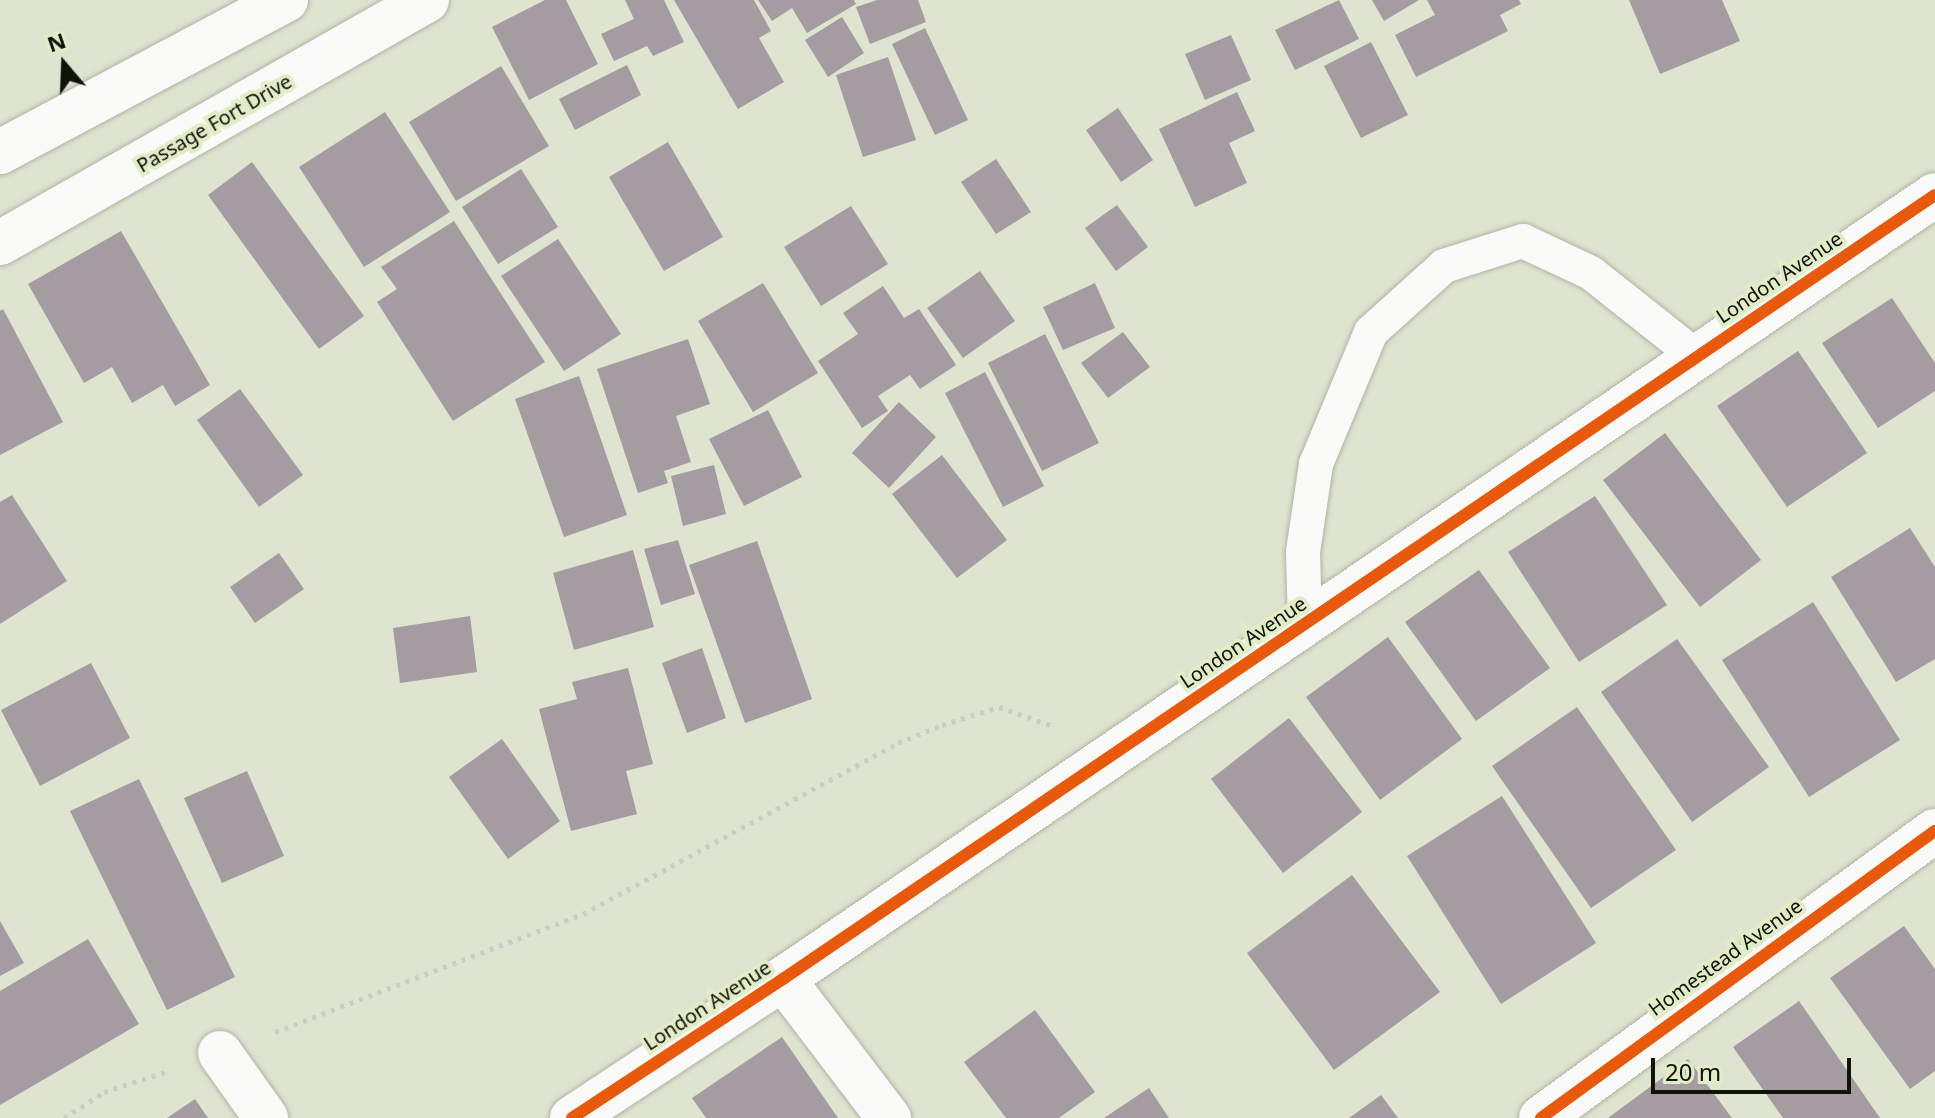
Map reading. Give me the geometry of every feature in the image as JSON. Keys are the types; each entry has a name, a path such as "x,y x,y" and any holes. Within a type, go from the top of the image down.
{"street":[{"path":"0,152 286,0"},
{"name":"Passage Fort Drive","path":"0,243 427,0"},
{"name":"London Avenue","path":"572,1118 783,979 1934,198"},
{"name":"Homestead Avenue","path":"1541,1118 1931,842"},
{"path":"783,979 889,1118"},
{"path":"220,1053 266,1118"}],"lane":[{"path":"1305,624 1303,552 1316,464 1371,332 1444,266 1523,241 1591,273 1697,357"}],"path":[{"path":"64,1118 104,1092 220,1053 583,914 898,743 971,716 999,707 1050,722 1090,771"}],"building":[{"path":"545,0 566,0 598,64 529,100 492,27"},
{"path":"625,0 664,0 684,42 653,56 647,46 614,61 601,34 634,19"},
{"path":"674,0 754,0 771,31 759,38 784,82 738,109"},
{"path":"758,0 854,0 856,4 807,33 792,8 772,21"},
{"path":"877,0 918,0 926,22 870,44 856,7"},
{"path":"1339,0 1359,39 1295,70 1275,30"},
{"path":"1372,0 1419,0 1384,21"},
{"path":"1427,0 1519,0 1521,4 1500,15 1508,31 1416,77 1395,35 1435,15"},
{"path":"1629,0 1722,0 1740,41 1660,74"},
{"path":"842,17 864,53 828,77 805,40"},
{"path":"925,28 968,120 935,135 892,44"},
{"path":"1231,35 1251,80 1205,100 1185,54"},
{"path":"1371,42 1408,115 1361,138 1324,66"},
{"path":"888,57 916,140 863,157 836,75"},
{"path":"627,65 641,95 575,130 559,99"},
{"path":"501,66 549,146 456,201 409,122"},
{"path":"1237,92 1255,131 1229,143 1247,183 1195,207 1159,129"},
{"path":"1118,108 1153,160 1121,182 1086,130"},
{"path":"385,112 450,212 364,267 299,167"},
{"path":"668,142 723,237 664,271 609,177"},
{"path":"996,159 1031,212 996,234 961,182"},
{"path":"252,162 364,316 319,349 208,195"},
{"path":"521,169 558,227 498,264 462,207"},
{"path":"1117,205 1148,247 1116,271 1085,228"},
{"path":"851,206 888,264 821,306 784,247"},
{"path":"454,221 545,362 453,421 377,302 397,289 381,267"},
{"path":"121,231 210,385 175,406 163,385 132,403 112,367 84,383 28,284"},
{"path":"558,239 621,334 564,371 501,276"},
{"path":"980,271 1015,321 963,358 927,308"},
{"path":"763,283 818,373 753,412 698,321"},
{"path":"1095,283 1115,328 1063,350 1043,307"},
{"path":"883,286 904,318 919,309 956,365 920,389 910,375 878,396 888,411 862,428 818,361 858,334 843,313"},
{"path":"1892,298 1935,363 1935,391 1878,428 1822,343"},
{"path":"3,309 63,422 0,455 0,311"},
{"path":"1123,332 1150,367 1108,398 1081,363"},
{"path":"1045,334 1099,443 1042,471 988,363"},
{"path":"688,339 710,404 676,416 691,462 664,471 668,483 638,493 597,369"},
{"path":"1798,351 1867,453 1787,507 1717,406"},
{"path":"985,372 1044,486 1003,507 945,393"},
{"path":"579,376 627,515 564,537 515,399"},
{"path":"240,389 303,475 259,507 197,420"},
{"path":"899,402 936,437 889,488 852,453"},
{"path":"768,410 802,477 744,506 709,439"},
{"path":"1665,433 1761,560 1700,607 1603,480"},
{"path":"942,455 1007,540 957,578 892,494"},
{"path":"714,465 726,514 683,526 671,476"},
{"path":"12,495 67,581 0,624 0,502"},
{"path":"1595,496 1667,605 1579,662 1508,552"},
{"path":"1910,528 1935,567 1935,659 1896,682 1831,577"},
{"path":"678,540 695,594 661,605 644,549"},
{"path":"757,541 812,699 745,723 689,565"},
{"path":"633,550 654,627 574,650 553,573"},
{"path":"279,553 304,589 255,623 230,587"},
{"path":"1479,570 1550,668 1476,721 1405,622"},
{"path":"1813,602 1900,740 1809,797 1722,660"},
{"path":"470,616 477,672 400,683 393,628"},
{"path":"1388,637 1462,739 1380,800 1306,697"},
{"path":"1677,639 1769,767 1692,822 1601,692"},
{"path":"702,648 726,718 687,733 662,663"},
{"path":"91,663 130,738 40,786 1,710"},
{"path":"628,668 653,764 626,771 637,814 571,831 539,709 577,699 572,682"},
{"path":"1577,707 1676,850 1591,908 1492,766"},
{"path":"1289,718 1362,812 1283,873 1211,779"},
{"path":"502,739 560,821 508,859 449,777"},
{"path":"247,771 284,856 222,883 184,798"},
{"path":"139,779 235,977 167,1010 70,811"},
{"path":"1502,796 1596,943 1501,1004 1407,856"},
{"path":"1352,875 1440,992 1334,1070 1247,953"},
{"path":"0,921 24,963 0,976"},
{"path":"1904,926 1935,969 1935,1071 1910,1089 1830,978"},
{"path":"88,939 139,1024 0,1105 0,991"},
{"path":"1799,1001 1880,1118 1783,1118 1733,1047"},
{"path":"1035,1010 1095,1092 1059,1118 1006,1118 964,1062"},
{"path":"782,1037 838,1118 706,1118 692,1098"},
{"path":"1688,1059 1732,1118 1608,1118"},
{"path":"1149,1088 1169,1118 1104,1118"},
{"path":"1381,1095 1398,1118 1349,1118"},
{"path":"195,1099 208,1118 167,1118"}],"cycle path":[{"path":"572,1118 783,979 1935,195"},
{"path":"1541,1118 1935,831"}]}
